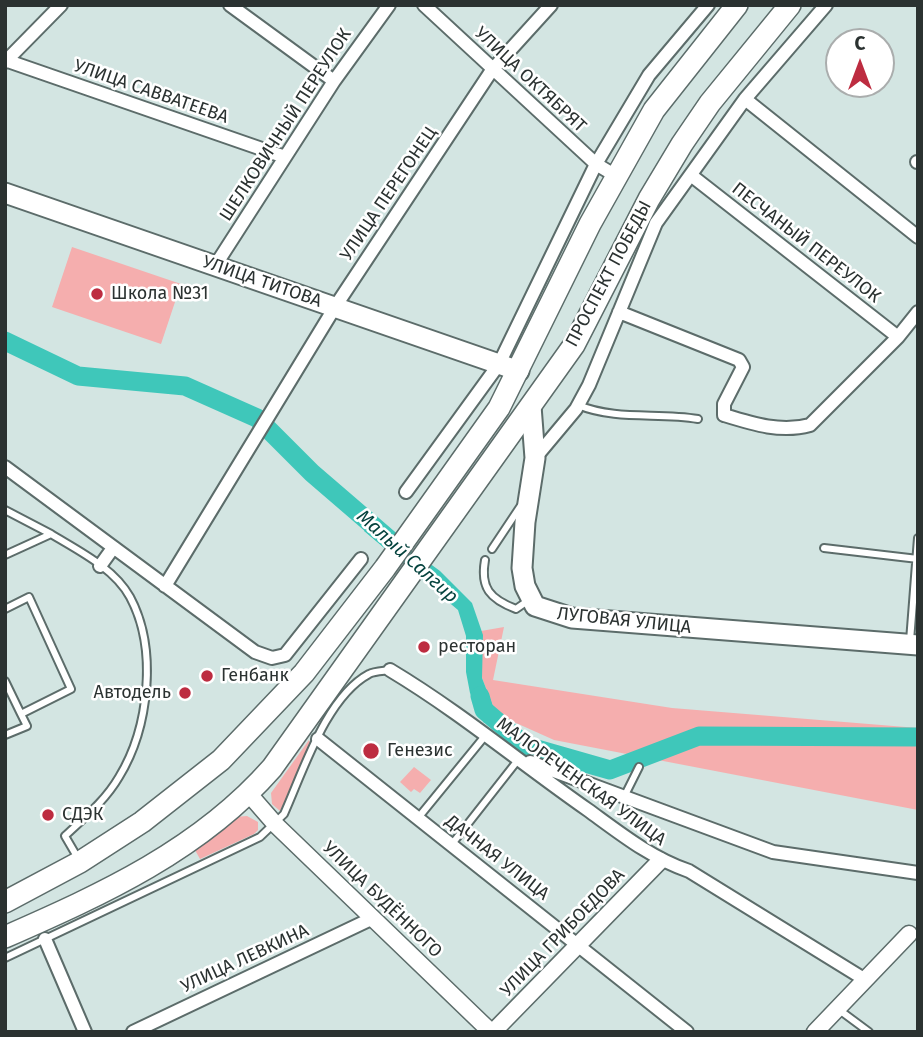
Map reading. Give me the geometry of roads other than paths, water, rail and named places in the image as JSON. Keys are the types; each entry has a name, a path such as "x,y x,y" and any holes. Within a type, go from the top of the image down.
{"main road":[{"name":"ПРОСПЕКТ ПОБЕДЫ","path":"80,862 142,822 221,760 304,673 385,568 499,408 509,367 654,110 737,5"},
{"name":"ПРОСПЕКТ ПОБЕДЫ","path":"249,794 288,749 403,583 531,406 595,309 649,199 682,144 710,103 790,5"},
{"name":"УЛИЦА ТИТОВА","path":"5,193 509,367"},
{"path":"530,599 522,568 525,522 532,492 535,457 531,406"},
{"path":"500,447 535,457"},
{"name":"ЛУГОВАЯ УЛИЦА","path":"530,599 543,611 572,618 914,645"},
{"path":"5,937 46,929 193,841 249,794"},
{"path":"5,902 80,862"},
{"path":"34,888 21,906 21,912 46,929"}],"street":[{"path":"6,61 61,5"},
{"path":"230,5 334,81"},
{"name":"ШЕЛКОВИЧНЫЙ ПЕРЕУЛОК","path":"215,266 334,81 388,5"},
{"name":"УЛИЦА ОКТЯБРЯТ","path":"424,5 597,164 616,176"},
{"name":"УЛИЦА ПЕРЕГОНЕЦ","path":"164,586 335,307 492,70 551,5"},
{"path":"406,492 509,367 597,164 649,75 708,5"},
{"path":"535,457 578,405 656,223 745,99 826,5"},
{"name":"УЛИЦА САВВАТЕЕВА","path":"6,61 285,157"},
{"path":"745,99 918,237"},
{"name":"ПЕСЧАНЫЙ ПЕРЕУЛОК","path":"692,176 898,337"},
{"path":"620,312 739,360 743,367 724,404 724,415 752,424 791,430 810,425 898,337 918,312"},
{"path":"5,467 255,652 272,658 285,655 361,559"},
{"path":"100,566 113,548"},
{"name":"МАЛОРЕЧЕНСКАЯ УЛИЦА","path":"390,670 436,698 518,761 660,861 689,871 864,979"},
{"name":"ДАЧНАЯ УЛИЦА","path":"318,738 687,1032"},
{"path":"518,761 773,852 918,873"},
{"name":"УЛИЦА БУДЁННОГО","path":"249,794 276,825 492,1032"},
{"name":"УЛИЦА ГРИБОЕДОВА","path":"492,1032 660,861"},
{"name":"УЛИЦА ЛЕВКИНА","path":"133,1032 373,918"},
{"path":"46,929 85,1032"},
{"path":"815,1032 909,934"}],"lane":[{"path":"578,405 595,412 625,416 674,414 698,419"},
{"path":"492,549 532,492"},
{"path":"5,510 51,534 100,566 129,596 140,622 146,658 145,702 134,746 120,776 104,799 65,836 80,862"},
{"path":"5,555 51,534"},
{"path":"914,645 918,538"},
{"path":"824,548 916,559"},
{"path":"485,560 483,580 491,596 516,610 530,599"},
{"path":"5,609 29,597 71,689 21,714"},
{"path":"5,958 46,929 260,837 276,825 284,814 318,738 343,696 370,673 390,670"},
{"path":"5,681 27,726 5,735"},
{"path":"418,818 485,736"},
{"path":"451,845 518,761"},
{"path":"624,798 639,767"},
{"path":"837,1008 869,1032"}],"water":[{"path":"372,521 440,571 472,603 483,635 482,678 496,714 484,723 470,693 466,672 466,636 458,610 364,531"}],"waterway":[{"name":"Малый Салгир","path":"5,341 78,376 185,386 257,418 312,473 391,541"},
{"name":"Малый Салгир","path":"480,696 484,710 526,746 610,770 699,736 918,737"}],"place":[{"name":"Школа №31","path":"97,294"},
{"name":"ресторан","path":"424,647"},
{"name":"Генбанк","path":"207,676"},
{"name":"Автодель","path":"185,693"},
{"name":"Генезис","path":"371,751"},
{"name":"СДЭК","path":"48,815"}]}
